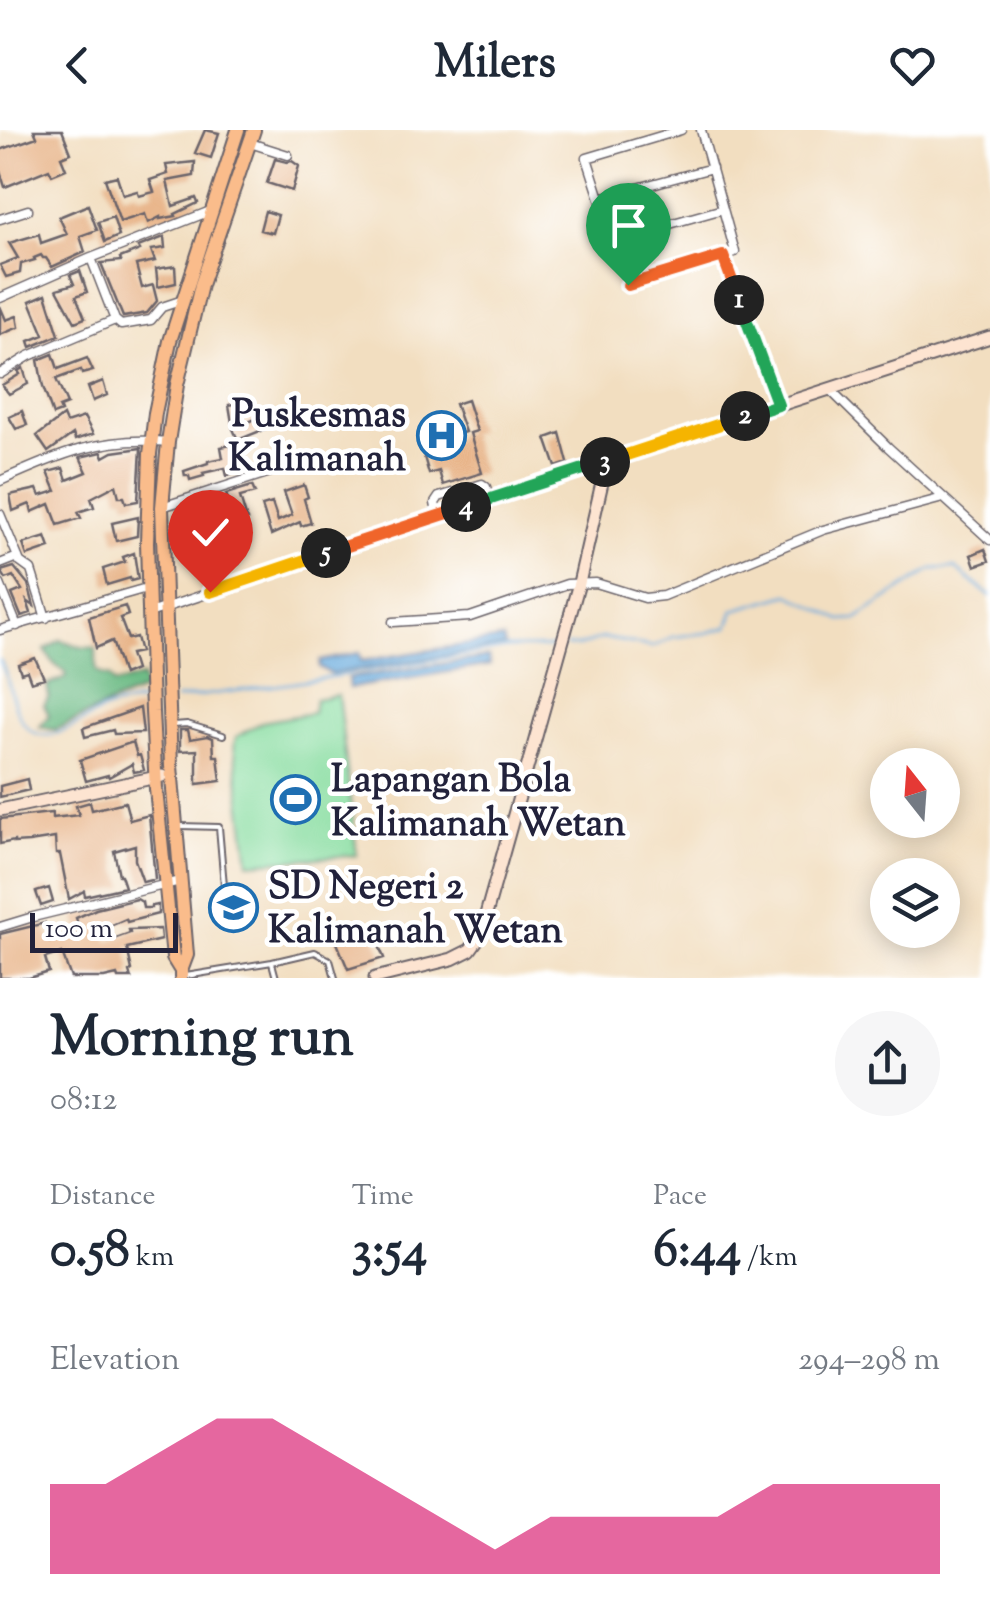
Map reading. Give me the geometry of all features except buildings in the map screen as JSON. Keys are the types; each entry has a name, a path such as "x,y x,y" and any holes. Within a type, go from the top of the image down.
{"main road":[{"path":"181,975 172,958 175,826 162,506 177,384 238,130"},
{"path":"173,882 155,777 152,712 147,500 154,413 182,300 252,137"}],"street":[{"path":"680,130 587,158 628,285 736,252 701,130"},
{"path":"252,137 288,156"},
{"path":"600,198 712,168"},
{"path":"613,240 724,209"},
{"path":"0,220 28,210"},
{"path":"0,298 91,258 218,211"},
{"path":"723,256 778,405"},
{"path":"91,258 115,320 126,326 151,320 162,307 182,300 197,304"},
{"path":"0,374 29,356 115,320"},
{"path":"149,612 990,337"},
{"path":"829,389 990,540"},
{"path":"0,481 67,452 100,443 168,442"},
{"path":"375,978 452,960 470,950 480,936 579,583 607,461"},
{"path":"162,506 292,465"},
{"path":"438,516 434,503 438,497 482,484 490,499"},
{"path":"393,622 470,617 568,584 596,583 645,598 663,596 823,530 942,498"},
{"path":"0,514 18,557 31,570 46,618"},
{"path":"0,564 18,557"},
{"path":"0,584 16,626"},
{"path":"0,630 164,584"},
{"path":"0,810 171,775"},
{"path":"0,927 173,882"}],"lane":[{"path":"169,718 222,735"},
{"path":"175,826 219,827 224,897"},
{"path":"181,975 214,975 315,952 330,960 335,978"},
{"path":"272,962 276,978"}],"green space":[{"path":"61,640 96,648 96,670 114,684 142,677 145,690 55,730 40,727 49,715 44,705 49,696 47,685 65,678 66,673 45,650"},
{"name":"Lapangan Bola Kalimanah Wetan","path":"338,695 357,855 249,863 236,737 262,722 313,713 315,699"}],"water":[{"path":"503,639 505,646 331,674 319,667 320,661 359,653 361,661"},
{"path":"489,657 490,665 349,688 348,678"}],"waterway":[{"path":"567,646 604,638 653,647 673,637 728,627 734,610 789,594 841,620 856,619 932,569 955,568 990,596"},
{"path":"176,699 507,648 559,647"},
{"path":"0,660 21,719 40,735 63,731 109,708 148,701"}],"place":[{"name":"Puskesmas Kalimanah","path":"441,435"},
{"name":"Lapangan Bola Kalimanah Wetan","path":"296,800"},
{"name":"SD Negeri 2 Kalimanah Wetan","path":"233,907"}],"route":[{"path":"210,592 778,405 723,256 628,285"}]}
